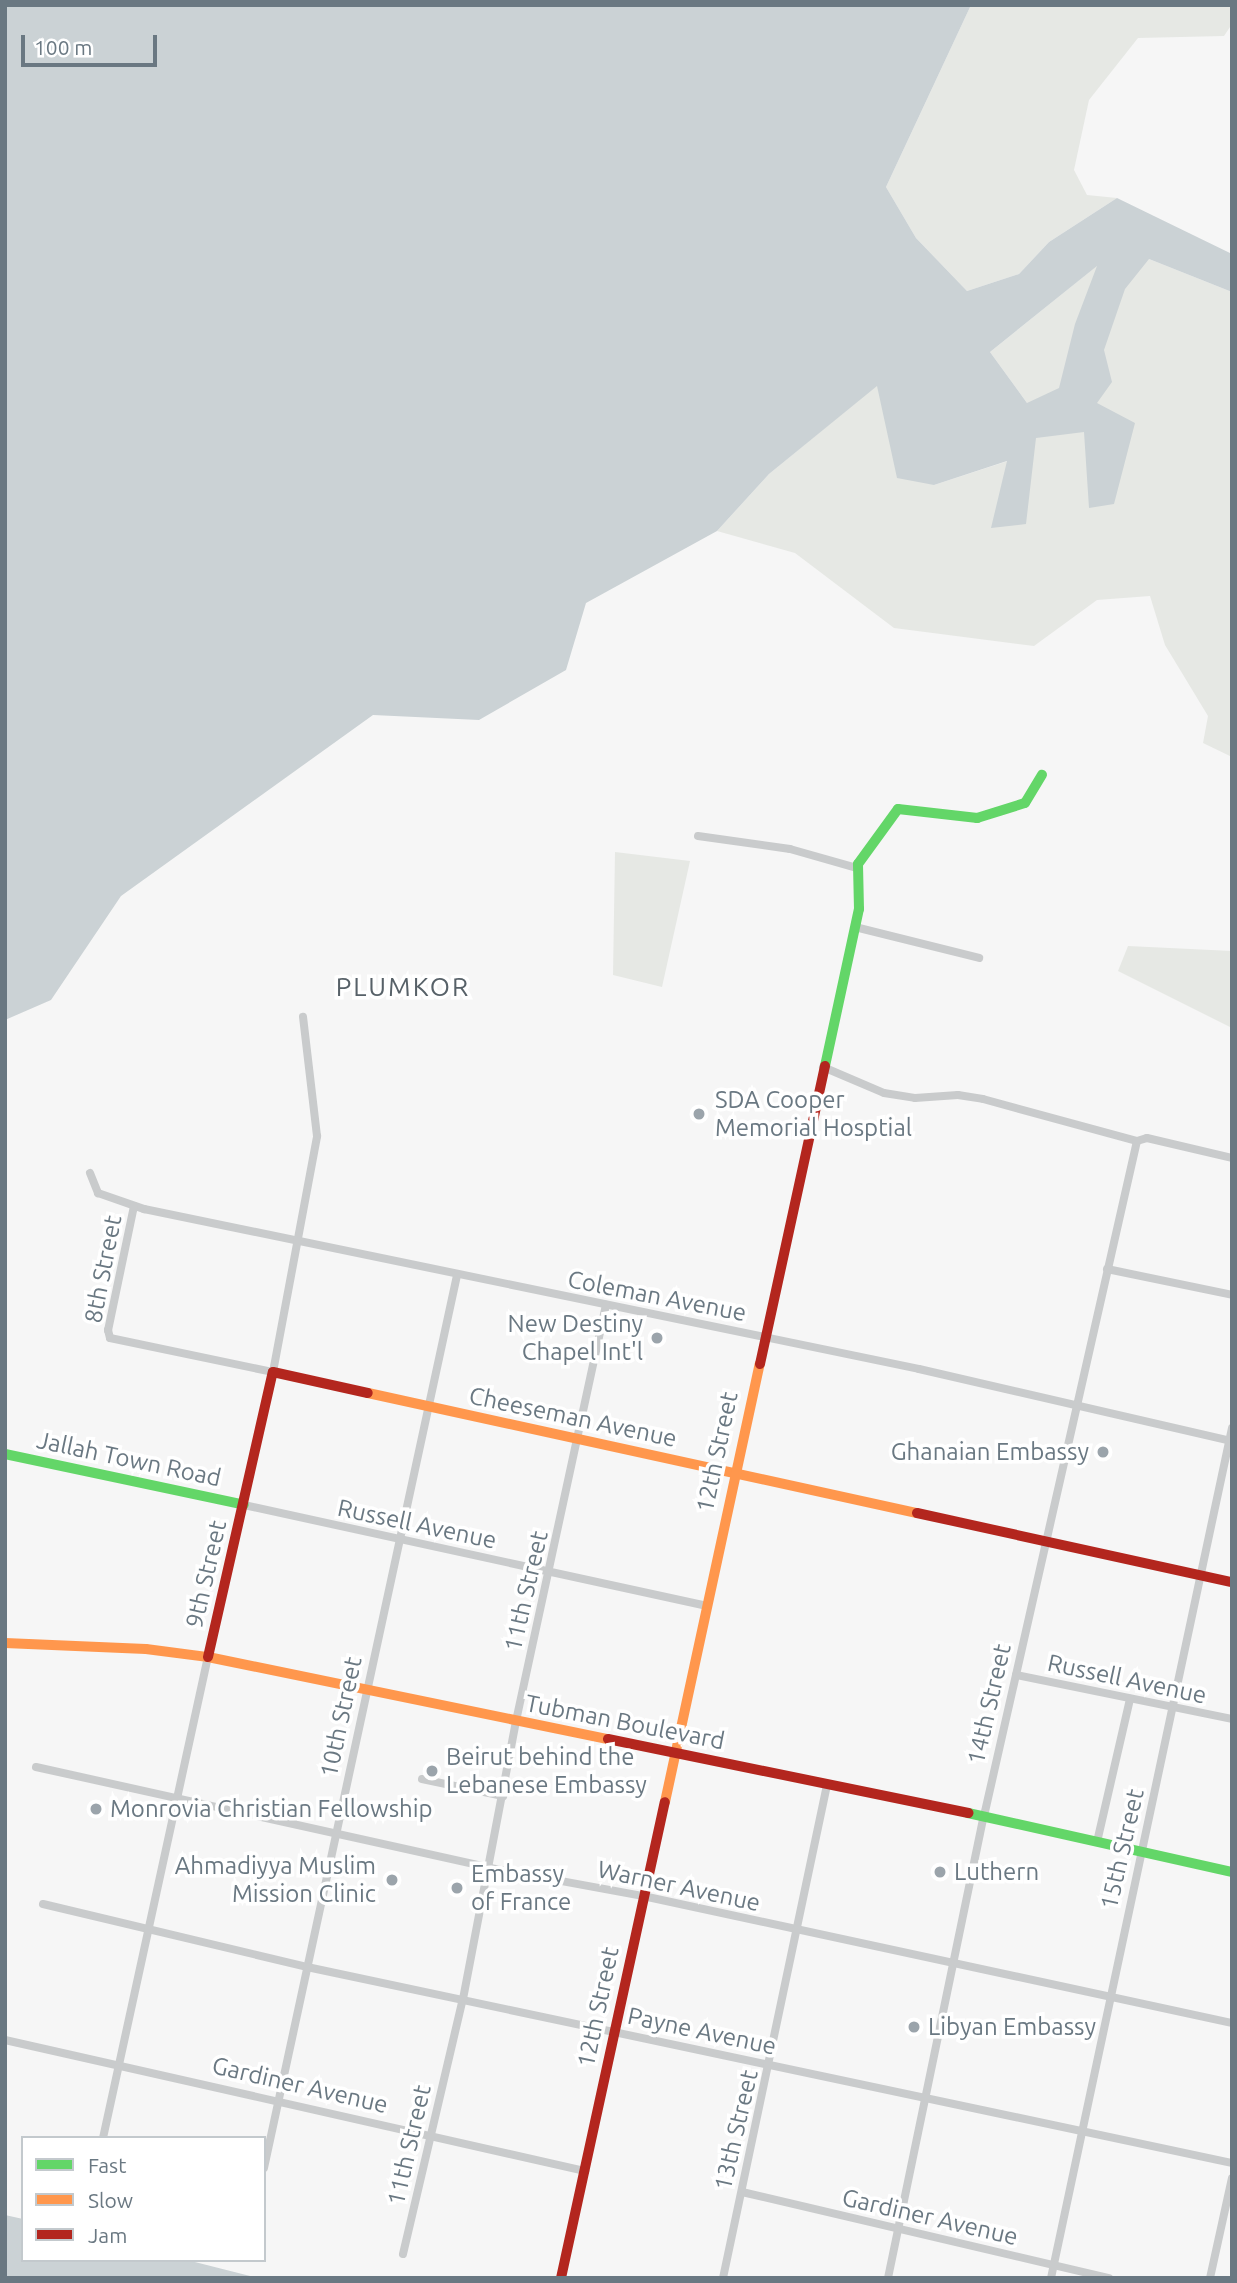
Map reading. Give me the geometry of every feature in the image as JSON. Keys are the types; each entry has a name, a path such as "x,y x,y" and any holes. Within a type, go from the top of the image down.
{"main road":[{"path":"857,868 864,851 898,808 977,818 1025,803 1042,775"},
{"name":"12th Street","path":"561,2278 643,1896 677,1753 762,1337 855,927 862,890 857,868"},
{"name":"Cheeseman Avenue","path":"274,1373 579,1442 734,1473 1232,1582"},
{"name":"9th Street","path":"208,1657 274,1373"},
{"name":"Jallah Town Road","path":"5,1454 244,1505"},
{"name":"Tubman Boulevard","path":"5,1643 146,1649 208,1657 827,1786 984,1816 1232,1872"}],"street":[{"path":"698,836 790,849 857,868"},
{"path":"855,927 979,958"},
{"name":"9th Street","path":"274,1373 300,1242 317,1136 303,1017"},
{"path":"823,1068 884,1093 915,1098 983,1099 1137,1141 1147,1138 1232,1158"},
{"name":"14th Street","path":"888,2278 984,1816 1075,1404 1137,1141"},
{"name":"Coleman Avenue","path":"90,1173 98,1193 134,1206 762,1337 1231,1440"},
{"name":"8th Street","path":"110,1338 108,1330 134,1206"},
{"path":"1107,1269 1232,1295"},
{"name":"10th Street","path":"266,2159 457,1275"},
{"name":"11th Street","path":"403,2254 463,1999 516,1721 607,1305"},
{"name":"Cheeseman Avenue","path":"110,1338 274,1373"},
{"name":"15th Street","path":"1051,2278 1108,1997 1232,1428"},
{"name":"Russell Avenue","path":"244,1505 706,1606"},
{"name":"9th Street","path":"103,2136 208,1657"},
{"name":"Russell Avenue","path":"1016,1675 1232,1719"},
{"path":"1097,1842 1130,1699"},
{"name":"Warner Avenue","path":"36,1766 336,1831 490,1868 643,1896 799,1932 1232,2023"},
{"path":"422,1779 503,1796"},
{"name":"13th Street","path":"723,2278 771,2065 827,1786"},
{"name":"Payne Avenue","path":"43,1904 307,1967 1232,2163"},
{"name":"Gardiner Avenue","path":"5,2040 120,2063 585,2171"},
{"path":"1210,2278 1232,2178"},
{"name":"Gardiner Avenue","path":"742,2192 1109,2278"}],"shaded area":[{"path":"5,5 971,5 886,187 916,238 967,291 1019,274 1049,242 1117,198 1232,254 1232,292 1149,259 1125,289 1104,350 1112,382 1097,403 1135,423 1114,504 1089,508 1084,432 1036,438 1026,524 991,528 1007,461 934,485 897,478 877,386 769,474 717,531 586,603 566,670 479,720 373,715 121,896 51,1000 5,1020","holes":["1097,266 1075,324 1059,388 1027,403 990,352"]},
{"path":"971,5 1232,5 1232,24 1224,36 1138,38 1089,100 1074,170 1087,195 1117,198 1049,242 1019,274 967,291 916,238 886,187"},
{"path":"1149,259 1232,292 1232,757 1203,743 1208,716 1165,645 1150,596 1097,600 1034,646 894,628 795,553 717,531 769,474 877,385 934,485 1008,461 1027,403 990,352 1098,265"},
{"path":"615,852 690,861 662,987 613,975"},
{"path":"1128,946 1232,951 1232,1028 1118,971"},
{"path":"5,2215 21,2219 21,2262 195,2262 258,2278 5,2278"}],"traffic: fast":[{"path":"825,1066 859,909 858,864 898,809 977,818 1025,803 1042,775"},
{"path":"5,1454 244,1505"},
{"path":"968,1813 1232,1872"}],"traffic: slow":[{"path":"665,1802 760,1364"},
{"path":"368,1393 917,1513"},
{"path":"5,1643 146,1649 208,1657 608,1739"}],"traffic: jam":[{"path":"760,1364 825,1066"},
{"path":"208,1657 273,1372 368,1393"},
{"path":"917,1513 1232,1582"},
{"path":"608,1739 968,1813"},
{"path":"561,2278 665,1802"}],"place":[{"name":"SDA Cooper Memorial Hosptial","path":"699,1114"},
{"name":"New Destiny Chapel Int'l","path":"657,1338"},
{"name":"Ghanaian Embassy","path":"1103,1452"},
{"name":"Beirut behind the Lebanese Embassy","path":"432,1771"},
{"name":"Monrovia Christian Fellowship","path":"96,1809"},
{"name":"Luthern","path":"940,1872"},
{"name":"Ahmadiyya Muslim Mission Clinic","path":"392,1880"},
{"name":"Embassy of France","path":"457,1888"},
{"name":"Libyan Embassy","path":"914,2027"}],"district":[{"name":"PLUMKOR","path":"403,987"}]}
